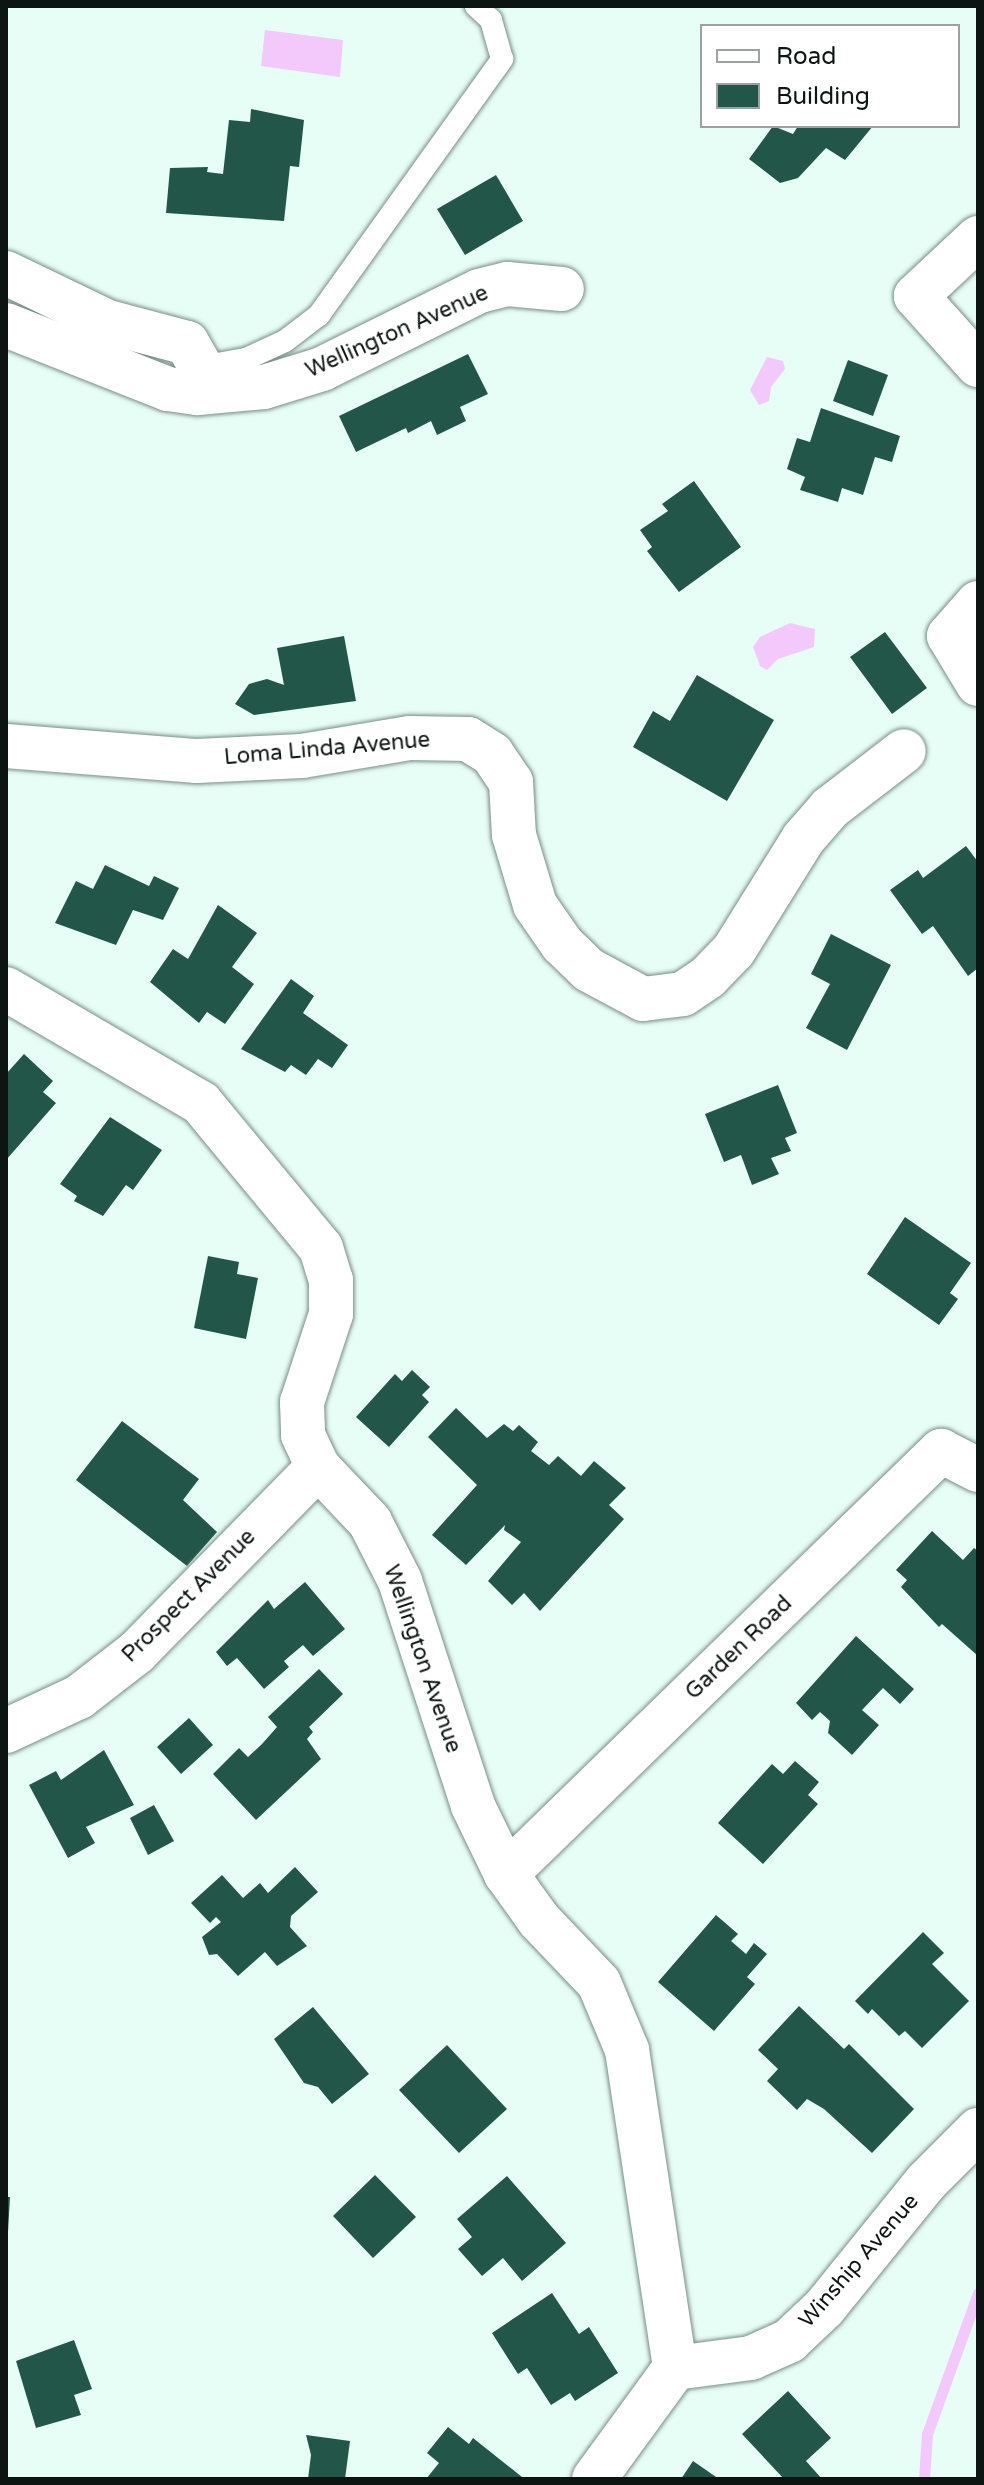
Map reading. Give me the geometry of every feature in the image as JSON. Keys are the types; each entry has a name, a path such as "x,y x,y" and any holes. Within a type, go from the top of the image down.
{"street":[{"path":"978,238 916,296 978,365"},
{"path":"6,273 108,322 187,343 199,380"},
{"name":"Wellington Avenue","path":"6,325 168,389 199,380 264,387 322,369 479,291 507,284 562,289"},
{"path":"978,603 949,636 978,684"},
{"name":"Loma Linda Avenue","path":"6,746 197,761 302,756 410,738 468,739 492,754 511,782 514,835 535,905 562,944 589,970 643,999 683,994 708,977 734,950 803,839 830,808 904,751"},
{"name":"Wellington Avenue","path":"6,989 201,1103 321,1248 331,1280 331,1314 302,1402 303,1435 318,1467 370,1522 400,1581 473,1806 506,1874 539,1920 599,1983 627,2050 675,2368"},
{"name":"Garden Road","path":"506,1874 941,1451 978,1470"},
{"name":"Prospect Avenue","path":"6,1731 79,1697 137,1652 318,1467"},
{"name":"Winship Avenue","path":"675,2368 738,2361 789,2341 824,2308 926,2182 978,2130"},
{"path":"594,2479 675,2368"}],"lane":[{"path":"199,380 285,341 319,315 502,59 491,20 476,6"}],"shaded area":[{"path":"265,30 343,40 340,77 261,66"},
{"path":"767,357 783,361 785,369 771,387 769,401 759,405 750,390"},
{"path":"790,623 815,629 814,647 778,659 767,670 760,666 753,647 760,637"}],"building":[{"path":"251,109 304,120 299,167 290,166 284,221 166,213 170,168 208,167 207,172 223,174 229,120 250,122"},
{"path":"772,128 793,134 797,128 871,128 845,160 826,148 798,178 780,183 749,159"},
{"path":"496,175 523,221 465,255 437,209"},
{"path":"468,354 488,394 460,407 466,421 437,435 431,421 408,433 406,428 356,452 339,416"},
{"path":"848,360 888,375 873,416 833,401"},
{"path":"821,408 900,436 892,462 875,457 863,495 842,488 838,502 800,490 805,477 787,469 797,438 810,442"},
{"path":"694,481 741,547 679,592 647,551 652,547 640,530 668,511 662,504"},
{"path":"885,632 927,688 892,714 850,657"},
{"path":"344,636 356,701 254,715 235,704 249,684 267,679 284,685 277,648"},
{"path":"697,675 774,720 727,801 633,747 653,711 670,721"},
{"path":"966,846 978,862 978,968 968,976 933,926 922,934 890,890 918,870 923,878"},
{"path":"105,865 149,886 154,876 179,888 163,920 133,910 116,945 55,923 76,881 93,889"},
{"path":"218,905 257,933 232,967 254,984 225,1024 207,1012 199,1023 150,982 173,949 188,959"},
{"path":"831,934 891,965 847,1050 806,1028 830,984 811,974"},
{"path":"291,979 314,996 303,1013 348,1045 332,1068 318,1059 306,1075 291,1065 285,1072 241,1049"},
{"path":"24,1054 53,1081 43,1092 56,1103 6,1160 6,1074"},
{"path":"778,1085 797,1133 785,1138 791,1151 771,1158 779,1174 752,1185 741,1155 724,1162 705,1114"},
{"path":"110,1117 162,1150 133,1190 126,1185 103,1216 74,1201 77,1196 60,1184"},
{"path":"905,1217 971,1263 950,1293 958,1299 939,1325 867,1274"},
{"path":"208,1256 239,1262 237,1274 258,1278 246,1339 194,1328"},
{"path":"412,1370 430,1387 422,1395 429,1402 389,1447 356,1417 395,1374 402,1381"},
{"path":"456,1408 487,1438 504,1424 513,1431 519,1425 538,1442 531,1451 549,1465 558,1456 581,1476 594,1461 626,1488 609,1505 624,1519 540,1611 524,1593 512,1605 488,1581 521,1542 504,1530 505,1525 466,1565 432,1535 477,1485 428,1437"},
{"path":"122,1421 199,1479 183,1500 217,1532 187,1566 76,1480"},
{"path":"932,1531 963,1560 974,1548 978,1551 978,1656 942,1624 939,1627 901,1587 907,1580 896,1570"},
{"path":"305,1582 345,1629 313,1656 303,1645 284,1661 289,1667 264,1689 237,1658 227,1666 216,1652 268,1600 274,1609"},
{"path":"856,1636 914,1689 900,1704 883,1688 862,1710 879,1725 852,1755 828,1733 830,1721 820,1712 812,1720 796,1703"},
{"path":"319,1669 343,1694 309,1727 313,1732 307,1739 321,1759 256,1820 213,1774 239,1748 248,1757 262,1744 277,1727 268,1717"},
{"path":"189,1718 213,1745 181,1774 157,1747"},
{"path":"104,1750 134,1805 86,1827 95,1843 68,1858 29,1785 56,1771 61,1780"},
{"path":"795,1761 819,1782 808,1795 818,1804 763,1864 718,1823 772,1764 783,1774"},
{"path":"154,1805 174,1841 148,1855 130,1818"},
{"path":"295,1867 318,1892 291,1916 290,1927 307,1946 277,1966 265,1952 238,1976 217,1954 209,1955 202,1937 221,1922 216,1917 210,1923 191,1903 222,1875 243,1898 260,1883 268,1893"},
{"path":"716,1915 738,1934 731,1941 746,1954 754,1943 767,1954 747,1977 755,1984 714,2031 658,1982"},
{"path":"923,1932 944,1953 932,1964 969,2001 922,2048 905,2031 899,2036 872,2009 868,2014 855,2001"},
{"path":"799,2006 844,2049 849,2044 914,2109 872,2153 824,2109 807,2099 797,2110 767,2081 778,2069 758,2050"},
{"path":"313,2007 369,2074 332,2104 318,2087 304,2083 274,2039"},
{"path":"447,2045 507,2109 459,2153 399,2090"},
{"path":"375,2175 416,2217 373,2258 333,2216"},
{"path":"507,2176 566,2243 522,2281 503,2258 482,2276 458,2249 472,2237 457,2219"},
{"path":"6,2197 10,2197 8,2232 6,2232"},
{"path":"552,2293 579,2334 589,2327 618,2373 575,2401 570,2393 551,2405 527,2368 518,2374 492,2333"},
{"path":"74,2340 92,2389 74,2395 81,2415 36,2428 16,2361"},
{"path":"788,2391 831,2438 806,2461 822,2479 784,2479 742,2434"},
{"path":"448,2427 469,2444 473,2438 522,2477 426,2479 439,2463 427,2453"},
{"path":"306,2435 350,2441 345,2479 308,2479 311,2455"},
{"path":"693,2461 719,2479 681,2479"}],"waterway":[{"path":"924,2479 927,2434 978,2293"}]}
